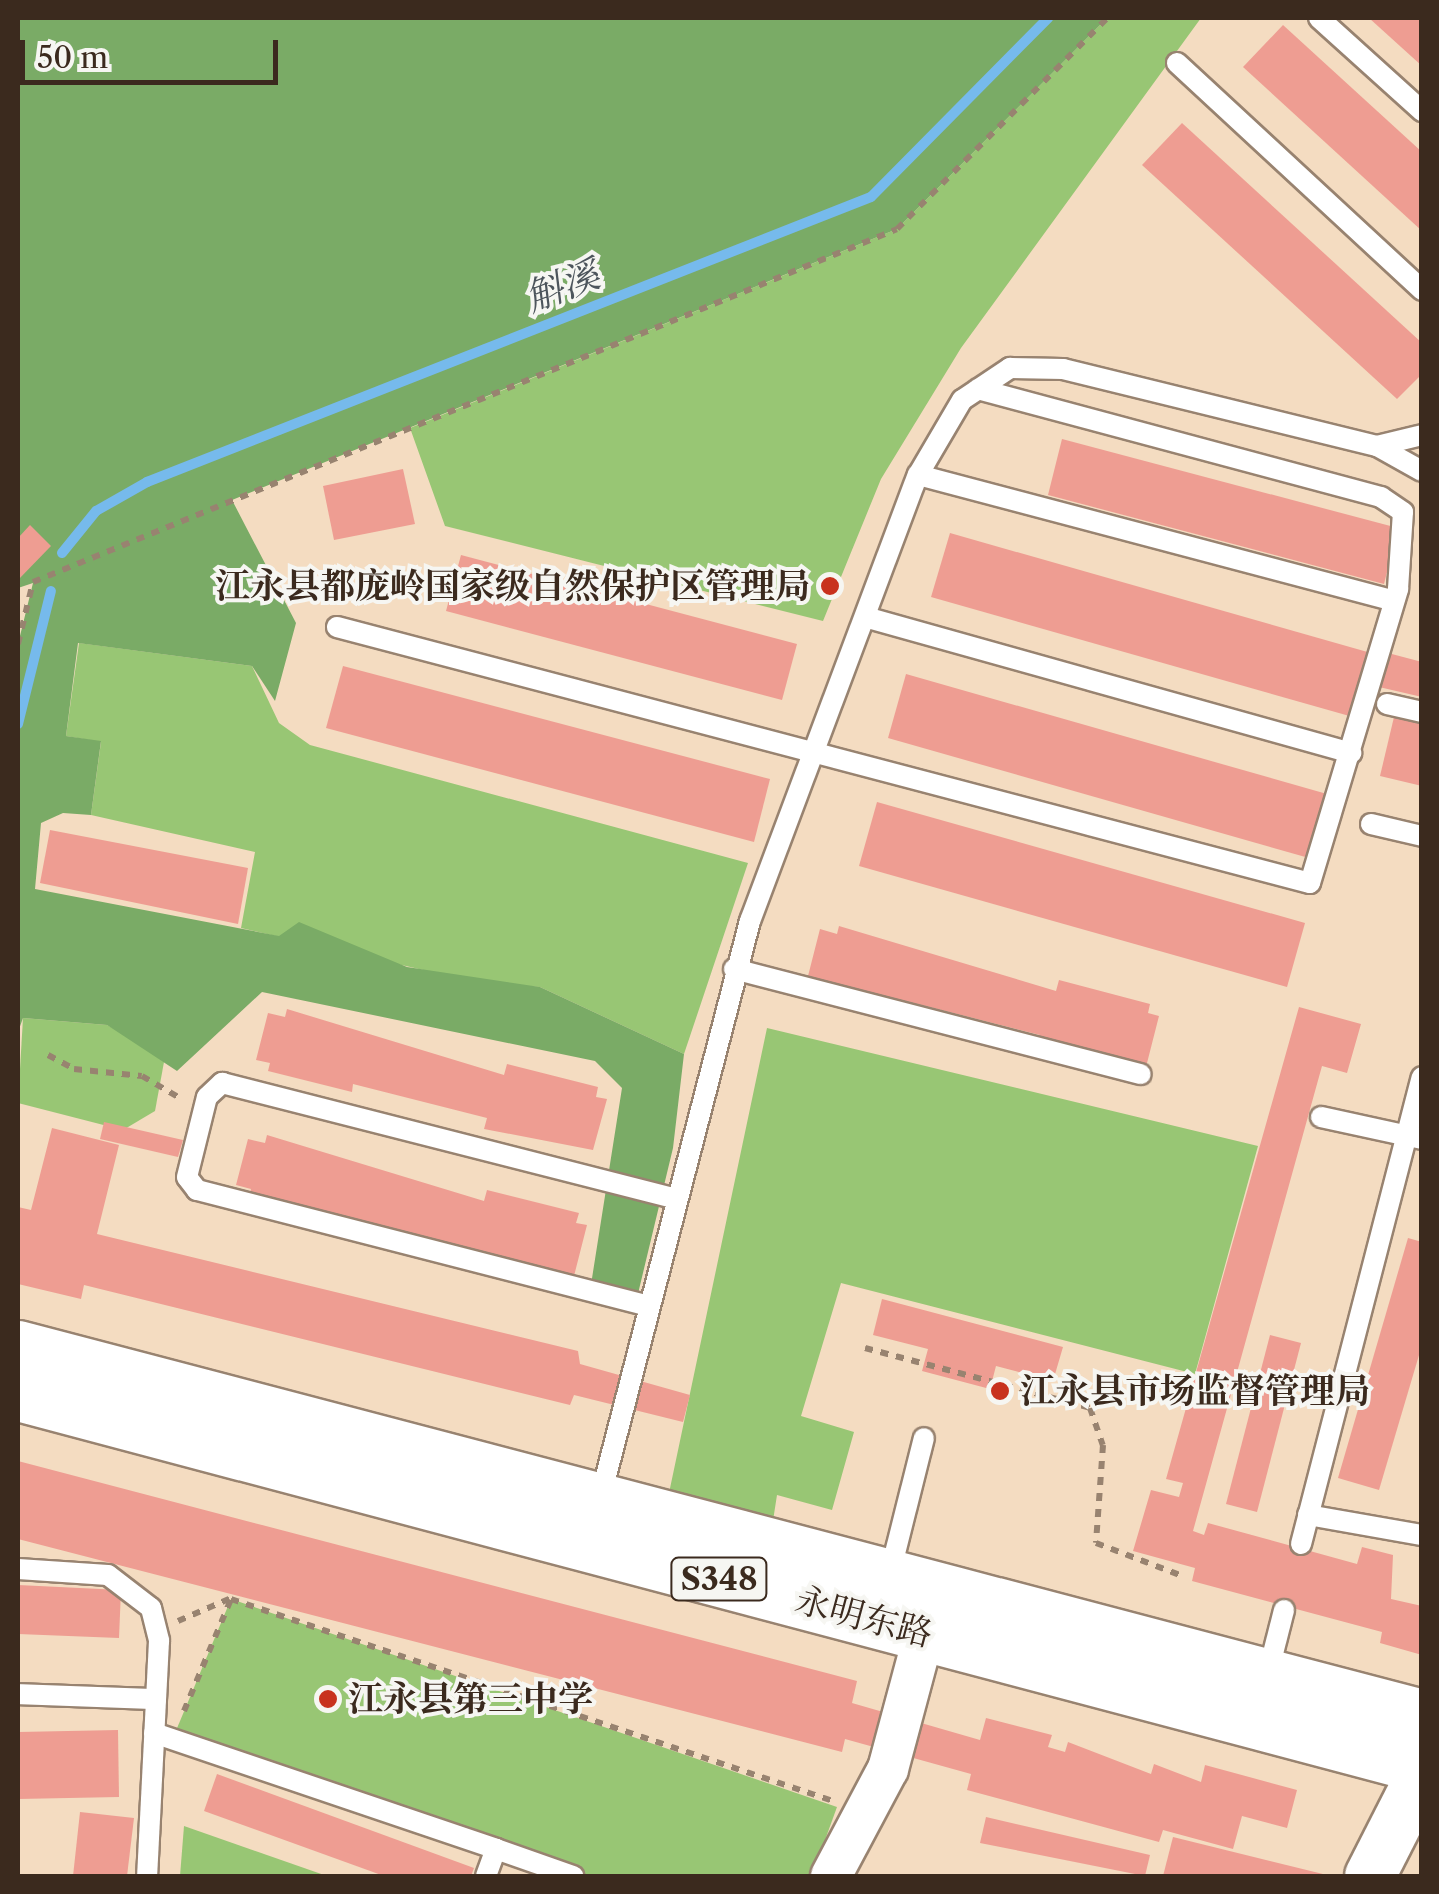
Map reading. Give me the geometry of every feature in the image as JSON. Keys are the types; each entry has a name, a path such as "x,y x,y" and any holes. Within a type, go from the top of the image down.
{"main road":[{"name":"永明东路","path":"18,1348 601,1495 1422,1764"},
{"name":"永明东路","path":"18,1393 1267,1675 1422,1717"}],"street":[{"path":"831,1876 888,1769 917,1597"},
{"path":"1370,1876 1422,1774"}],"lane":[{"path":"1319,18 1422,111"},
{"path":"1178,63 1422,290"},
{"path":"601,1495 734,969 918,475 962,400 1010,368 1063,369 1377,446 1422,471"},
{"path":"337,627 1296,884 1310,883 1320,864 1394,602 1403,512 1382,497 978,389"},
{"path":"1377,446 1422,435"},
{"path":"918,475 1394,602"},
{"path":"864,616 1351,753"},
{"path":"1387,704 1422,712"},
{"path":"1371,824 1422,836"},
{"path":"734,969 1141,1074"},
{"path":"1301,1544 1414,1137 1422,1077"},
{"path":"649,1306 197,1190 187,1176 204,1110 222,1083 676,1198"},
{"path":"1321,1118 1414,1137"},
{"path":"917,1597 924,1438"},
{"path":"1308,1515 1422,1535"},
{"path":"18,1569 108,1575 138,1590 156,1632 156,1699 164,1733 147,1876"},
{"path":"1267,1675 1284,1610"},
{"path":"18,1694 156,1699"},
{"path":"164,1733 496,1849 543,1872 573,1876"},
{"path":"486,1876 496,1849"}],"path":[{"path":"18,644 33,582 897,229 1107,18"},
{"path":"48,1055 74,1070 142,1076 204,1110"},
{"path":"865,1348 1090,1408 1104,1446 1096,1543 1180,1575"},
{"path":"164,1733 230,1599"},
{"path":"156,1632 192,1608 230,1599 818,1800 869,1802"}],"green space":[{"path":"18,18 1107,18 897,229 232,500 296,623 275,701 252,666 78,643 66,736 101,741 91,815 63,813 41,823 35,889 279,936 299,922 407,967 540,987 684,1054 673,1148 636,1302 590,1291 622,1088 595,1061 262,992 177,1071 107,1025 23,1018 18,1032 18,644 33,583 18,588"},
{"path":"1107,18 1201,18 961,348 881,479 823,621 445,526 410,428 897,229"},
{"path":"79,643 252,666 279,723 310,745 748,863 684,1054 540,987 484,984 241,928 255,852 91,815 101,742 66,736"},
{"path":"23,1018 107,1025 136,1040 164,1062 155,1111 123,1130 18,1103"},
{"path":"767,1028 1258,1146 1195,1374 841,1283 801,1416 854,1432 832,1510 777,1495 770,1540 665,1512"},
{"path":"231,1599 837,1807 812,1876 573,1876 175,1733"},
{"path":"184,1826 327,1876 180,1876"}],"building":[{"path":"1369,18 1422,18 1422,66"},
{"path":"1283,25 1422,152 1422,231 1243,67"},
{"path":"1182,123 1422,343 1422,374 1397,399 1142,165"},
{"path":"1062,439 1398,528 1384,584 1048,495"},
{"path":"403,469 415,524 334,540 323,486"},
{"path":"30,525 51,546 18,580 18,538"},
{"path":"950,533 1378,655 1360,719 931,597"},
{"path":"461,555 797,644 782,700 446,611"},
{"path":"1388,653 1422,662 1422,697 1379,687"},
{"path":"343,666 770,779 754,842 326,728"},
{"path":"906,674 1334,796 1316,860 888,738"},
{"path":"1394,717 1422,723 1422,786 1380,776"},
{"path":"877,802 1305,923 1287,987 859,866"},
{"path":"50,830 248,868 238,924 40,883"},
{"path":"839,926 1056,991 1059,980 1150,1004 1148,1013 1159,1016 1146,1067 1036,1045 1040,1035 906,1001 904,1008 820,988 808,976 820,929 837,934"},
{"path":"1299,1007 1361,1024 1347,1073 1322,1066 1193,1531 1204,1535 1208,1523 1357,1564 1362,1547 1393,1555 1391,1599 1422,1606 1422,1655 1380,1643 1382,1632 1192,1581 1195,1568 1133,1551 1151,1490 1179,1497 1183,1483 1166,1479"},
{"path":"287,1009 504,1075 507,1064 598,1087 596,1097 607,1099 593,1150 484,1129 487,1118 353,1084 352,1092 268,1071 270,1063 256,1060 268,1013 285,1017"},
{"path":"104,1122 183,1140 178,1157 100,1139"},
{"path":"52,1128 119,1145 97,1234 578,1351 580,1364 690,1395 683,1422 574,1395 570,1405 84,1285 81,1299 18,1284 18,1207 31,1210"},
{"path":"267,1135 484,1201 487,1190 579,1213 576,1223 587,1225 574,1276 249,1197 251,1189 236,1185 248,1139 265,1143"},
{"path":"1408,1238 1422,1242 1422,1345 1379,1490 1338,1478"},
{"path":"882,1299 1063,1347 1053,1381 996,1366 990,1389 922,1371 928,1349 873,1335"},
{"path":"1270,1335 1301,1343 1257,1512 1226,1504"},
{"path":"18,1461 857,1681 852,1703 980,1740 986,1718 1052,1735 1048,1747 1065,1752 1068,1742 1151,1774 1154,1764 1201,1782 1205,1765 1297,1790 1287,1828 1242,1816 1233,1849 1163,1830 1159,1842 967,1790 971,1774 845,1739 842,1752 18,1539"},
{"path":"18,1585 121,1590 119,1638 18,1634"},
{"path":"118,1730 119,1797 18,1799 18,1732"},
{"path":"217,1774 474,1868 471,1876 384,1876 204,1811"},
{"path":"80,1812 134,1818 127,1876 73,1876"},
{"path":"986,1817 1150,1855 1145,1876 980,1843"},
{"path":"1173,1837 1327,1875 1327,1876 1163,1876"}],"waterway":[{"name":"斛溪","path":"62,553 96,511 147,482 871,197 1048,18"},
{"name":"斛溪","path":"18,724 51,591"}],"place":[{"name":"江永县都庞岭国家级自然保护区管理局","path":"830,586"},
{"name":"江永县市场监督管理局","path":"1000,1391"},
{"name":"江永县第三中学","path":"328,1699"}]}
